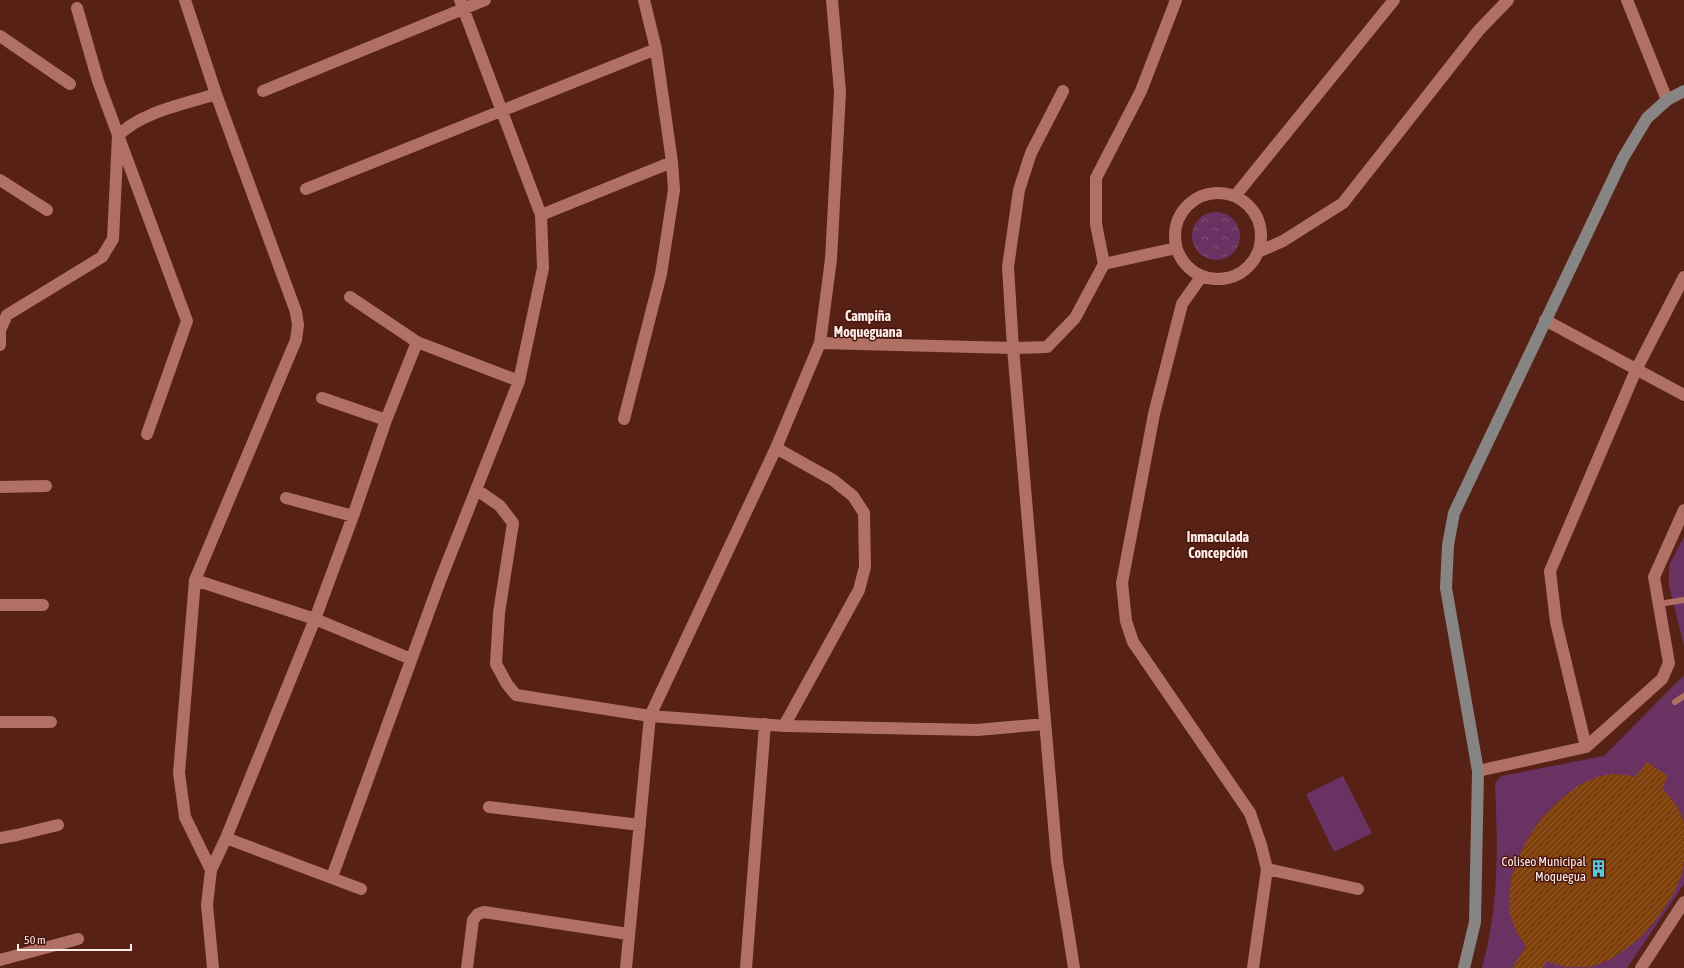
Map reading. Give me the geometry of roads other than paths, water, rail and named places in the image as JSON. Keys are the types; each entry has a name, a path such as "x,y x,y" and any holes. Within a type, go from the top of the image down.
{"street":[{"path":"185,0 216,94 296,312 298,326 296,340 195,580 179,773 185,817 212,870"},
{"path":"263,92 461,4 485,0"},
{"path":"624,419 661,274 674,190 672,162 656,49 644,0"},
{"path":"626,968 628,934 650,716 776,448 820,343 831,259 840,92 832,0"},
{"path":"820,343 1013,348 1047,347 1075,318 1104,264 1096,224 1096,178 1141,91 1176,0"},
{"path":"1235,196 1394,0"},
{"path":"1258,252 1283,241 1343,203 1479,30 1508,0"},
{"path":"1627,0 1667,100"},
{"path":"332,877 440,581 519,381 543,268 541,215 503,110 461,4"},
{"path":"77,8 98,81 187,321 147,434"},
{"path":"0,36 70,84"},
{"path":"306,189 656,49"},
{"path":"1464,968 1475,922 1478,771 1446,588 1448,545 1454,513 1623,158 1647,118 1667,100 1684,91"},
{"path":"1063,92 1031,153 1019,190 1008,268 1013,348 1057,861 1074,968"},
{"path":"0,345 0,330 7,315 102,257 113,239 118,136 126,127 138,119 216,94"},
{"path":"541,215 672,162"},
{"path":"0,180 47,210"},
{"path":"1221,193 1235,196 1247,204 1258,219 1262,238 1258,252 1251,264 1240,274 1227,279 1213,280 1201,277 1190,270 1182,261 1176,248 1174,234 1177,221 1184,209 1195,199 1208,194 1221,193"},
{"path":"1104,264 1176,248"},
{"path":"1201,277 1182,304 1154,414 1122,583 1126,621 1133,642 1250,813 1261,845 1267,870 1253,968"},
{"path":"1586,747 1556,622 1550,571 1636,370 1684,277"},
{"path":"350,297 417,342 519,381"},
{"path":"1545,320 1684,395"},
{"path":"213,968 207,905 212,870 315,619 386,420 417,342"},
{"path":"322,398 386,420"},
{"path":"776,448 833,480 853,496 864,513 865,567 859,590 784,726"},
{"path":"0,487 46,486"},
{"path":"477,490 500,506 513,523 499,613 496,664 507,684 516,695 650,716 784,726 977,730 1045,724"},
{"path":"286,498 353,516"},
{"path":"1478,771 1586,747 1662,679 1669,663 1654,577 1684,510"},
{"path":"195,580 315,619 411,659"},
{"path":"0,605 43,605"},
{"path":"0,722 51,722"},
{"path":"746,968 766,724"},
{"path":"489,807 640,825"},
{"path":"0,838 58,824"},
{"path":"226,838 361,889"},
{"path":"1267,870 1358,889"},
{"path":"1641,968 1684,902"},
{"path":"467,968 474,920 478,914 484,912 628,934"},
{"path":"0,960 78,939"}],"lane":[{"path":"1659,604 1684,600"},
{"path":"1676,702 1684,696"}],"place":[{"name":"Coliseo Municipal Moquegua","path":"1599,868"}],"district":[{"name":"Campiña Moqueguana","path":"868,324"},
{"name":"Inmaculada Concepción","path":"1218,546"}]}
